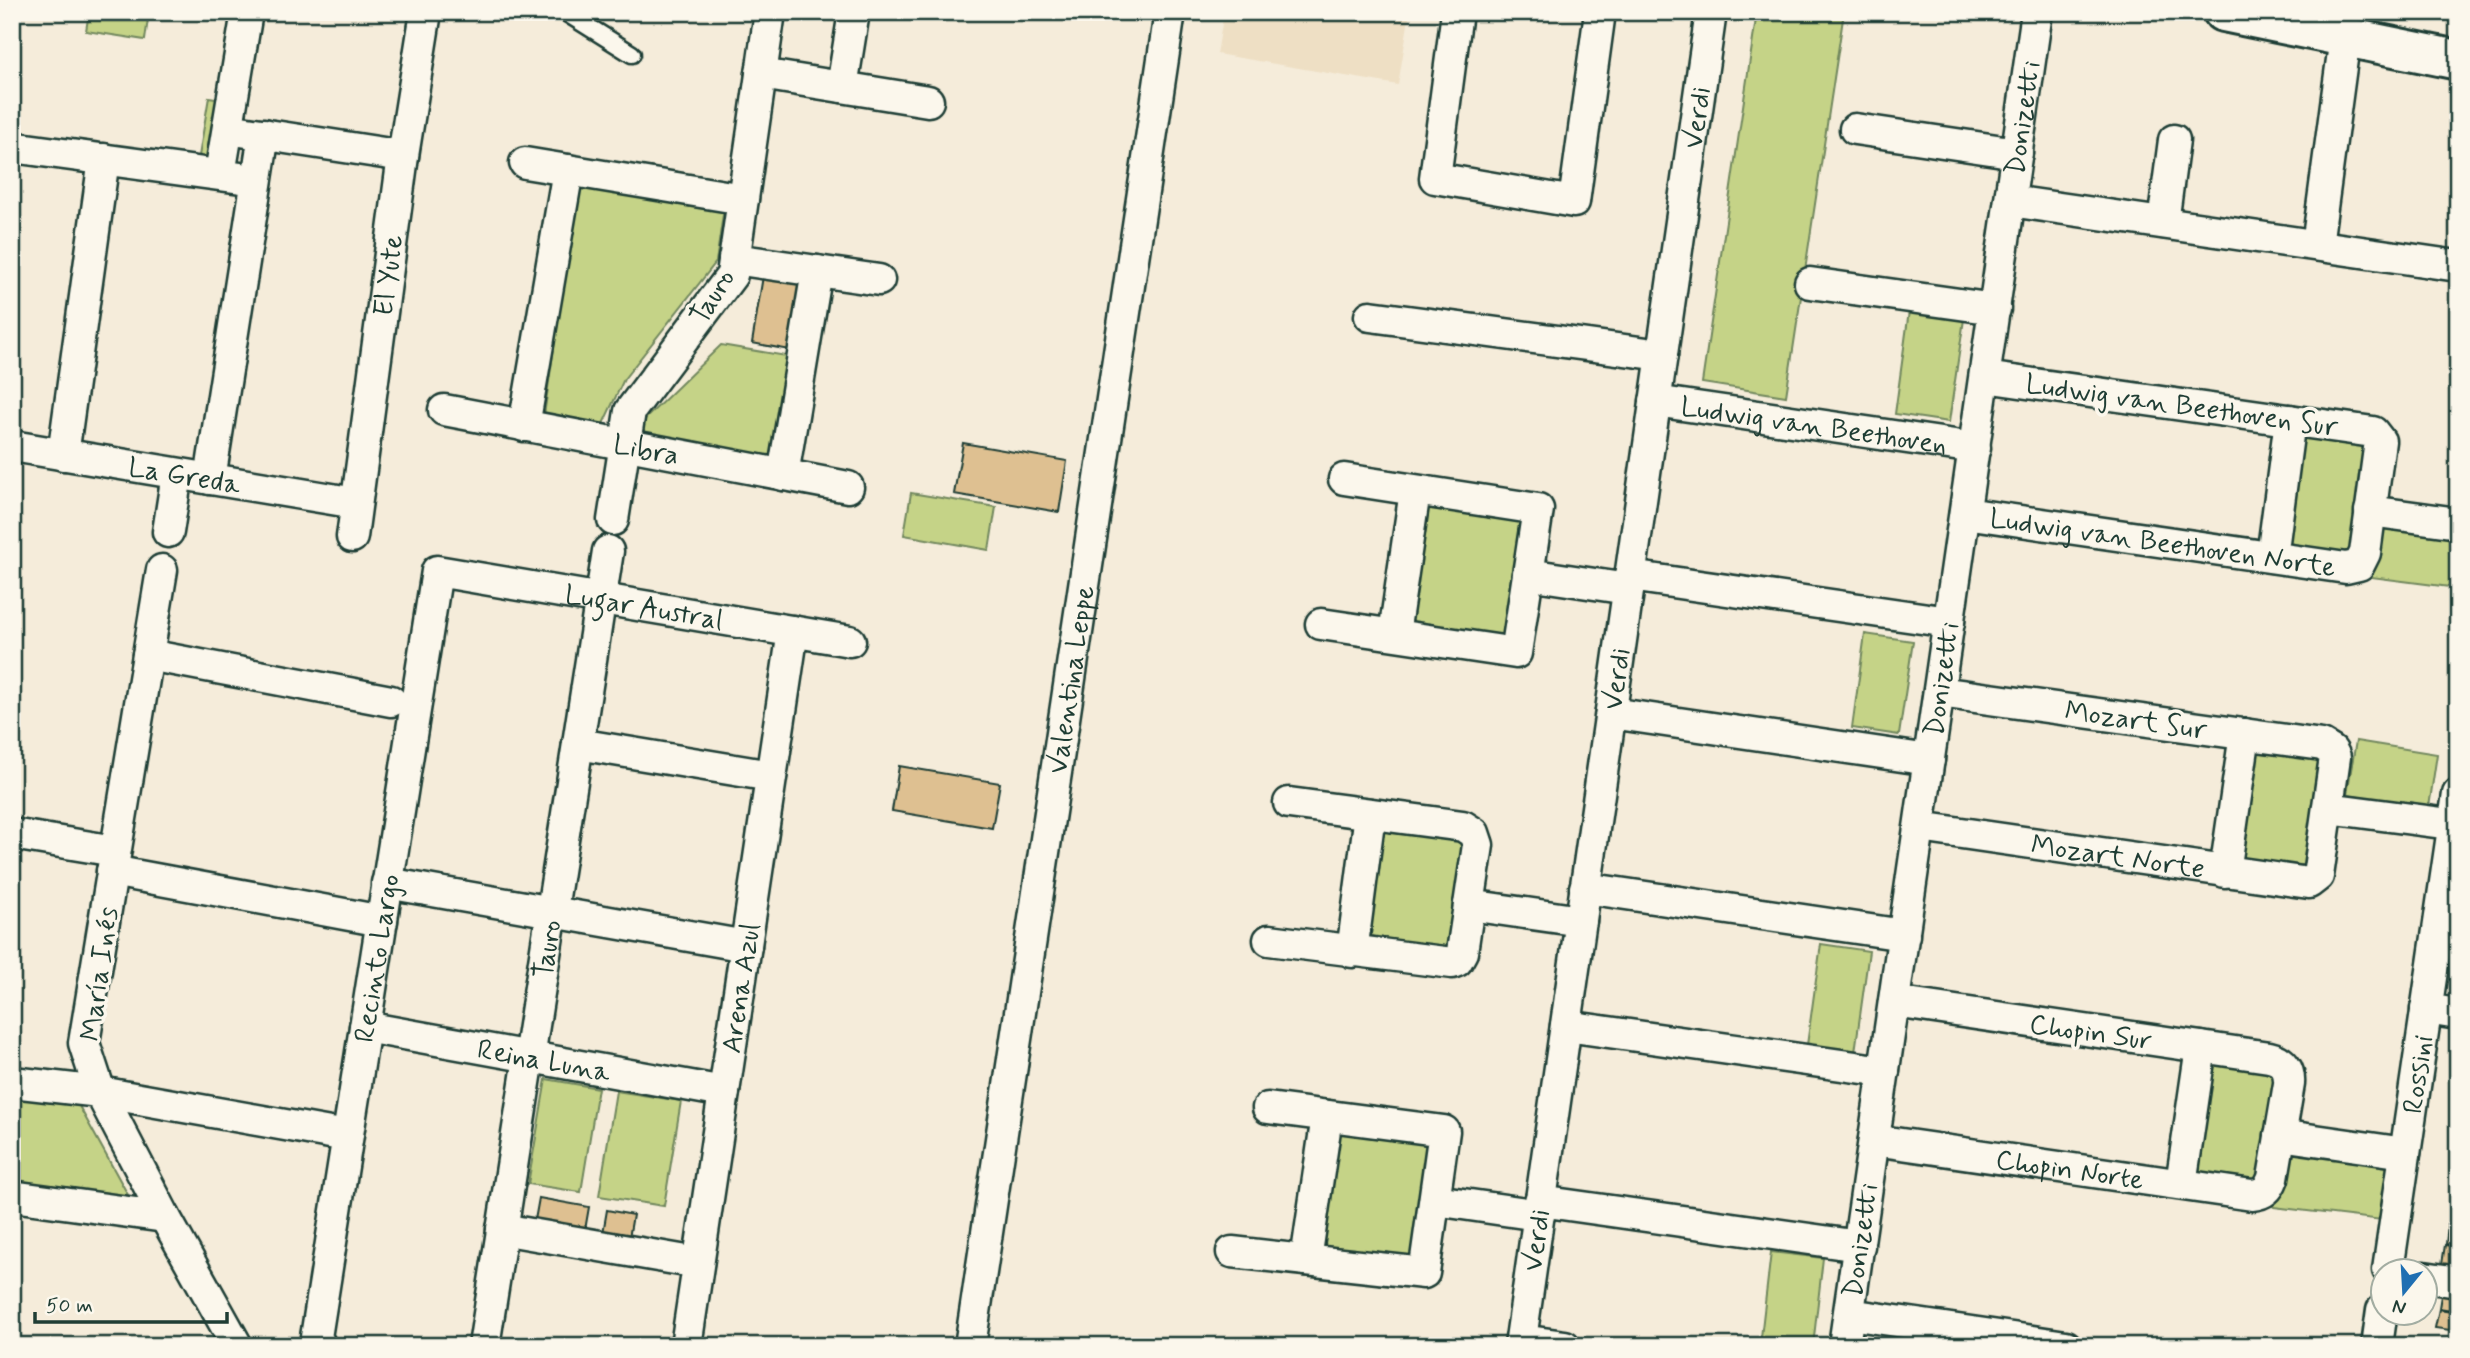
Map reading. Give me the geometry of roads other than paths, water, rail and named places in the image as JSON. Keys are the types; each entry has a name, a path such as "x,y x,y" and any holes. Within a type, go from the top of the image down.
{"street":[{"path":"220,174 247,12"},
{"name":"El Yute","path":"352,537 403,156 426,12"},
{"name":"Tauro","path":"613,520 630,411 732,275 770,12"},
{"path":"842,87 854,12"},
{"name":"Valentina Leppe","path":"970,1346 1170,12"},
{"path":"1457,12 1435,178 1574,202 1600,12"},
{"name":"Verdi","path":"1520,1343 1711,12"},
{"name":"Donizetti","path":"1844,1346 2037,12"},
{"path":"2223,12 2458,60"},
{"path":"2317,245 2345,37"},
{"path":"761,74 928,101"},
{"path":"228,129 403,156"},
{"path":"1855,129 2017,153"},
{"path":"210,479 264,134"},
{"path":"2163,223 2174,140"},
{"path":"12,147 256,180"},
{"path":"63,455 104,159"},
{"path":"525,163 743,199"},
{"path":"524,426 568,170"},
{"path":"2010,201 2458,266"},
{"path":"734,259 879,280"},
{"path":"783,475 817,271"},
{"path":"1810,283 1995,309"},
{"path":"1370,316 1662,355"},
{"name":"Ludwig van Beethoven Sur","path":"1985,377 2368,431 2380,441 2370,511"},
{"name":"Ludwig van Beethoven","path":"1655,401 1975,448"},
{"name":"Libra","path":"444,410 849,488"},
{"path":"2272,557 2290,420"},
{"name":"La Greda","path":"12,446 356,503"},
{"path":"169,531 177,474"},
{"path":"1321,624 1516,653 1538,509 1344,480"},
{"path":"1394,634 1415,491"},
{"path":"2370,511 2458,523"},
{"name":"Ludwig van Beethoven Norte","path":"1965,513 2346,568 2359,565 2365,553 2370,511"},
{"name":"Tauro","path":"484,1346 608,551"},
{"name":"María Inés","path":"162,570 83,1043 100,1092 165,1217 237,1346"},
{"name":"Lugar Austral","path":"437,571 850,641"},
{"name":"Recinto Largo","path":"321,1346 316,1337 437,571"},
{"path":"1528,574 1629,582 1949,622"},
{"name":"Arena Azul","path":"686,1346 793,631"},
{"path":"148,655 391,701"},
{"name":"Mozart Sur","path":"1939,692 2322,745 2332,751 2335,757 2328,808"},
{"path":"1611,713 1929,760"},
{"path":"2225,872 2245,734"},
{"path":"578,744 771,776"},
{"name":"Rossini","path":"2390,1256 2456,825 2458,794"},
{"path":"1269,940 1452,963 1457,961 1462,952 1478,845 1474,833 1463,826 1289,803"},
{"path":"2328,808 2456,825"},
{"name":"Mozart Norte","path":"1920,827 2303,883 2318,876 2328,808"},
{"path":"1352,951 1370,814"},
{"path":"12,834 114,861 382,921"},
{"path":"387,883 746,946"},
{"path":"1585,888 1904,935"},
{"path":"1469,905 1581,921"},
{"name":"Chopin Sur","path":"1894,1002 2269,1057 2285,1066 2289,1078 2280,1135"},
{"path":"2426,1009 2458,1014"},
{"path":"1566,1026 1884,1072"},
{"name":"Reina Luna","path":"365,1027 724,1093"},
{"path":"2181,1184 2201,1047"},
{"path":"12,1082 100,1092 347,1136"},
{"path":"1232,1252 1424,1273 1444,1131 1268,1108"},
{"path":"1306,1260 1327,1116"},
{"path":"2280,1135 2405,1153"},
{"name":"Chopin Norte","path":"1874,1140 2252,1195 2266,1191 2273,1178 2280,1135"},
{"path":"12,1196 165,1217"},
{"path":"1435,1199 1539,1208 1859,1246"},
{"path":"502,1229 698,1262"},
{"path":"2438,1279 2458,1282"},
{"path":"1849,1314 2066,1346"},
{"path":"2377,1346 2380,1326"},
{"path":"1520,1343 1565,1346"}],"lane":[{"path":"565,12 632,54"}]}
